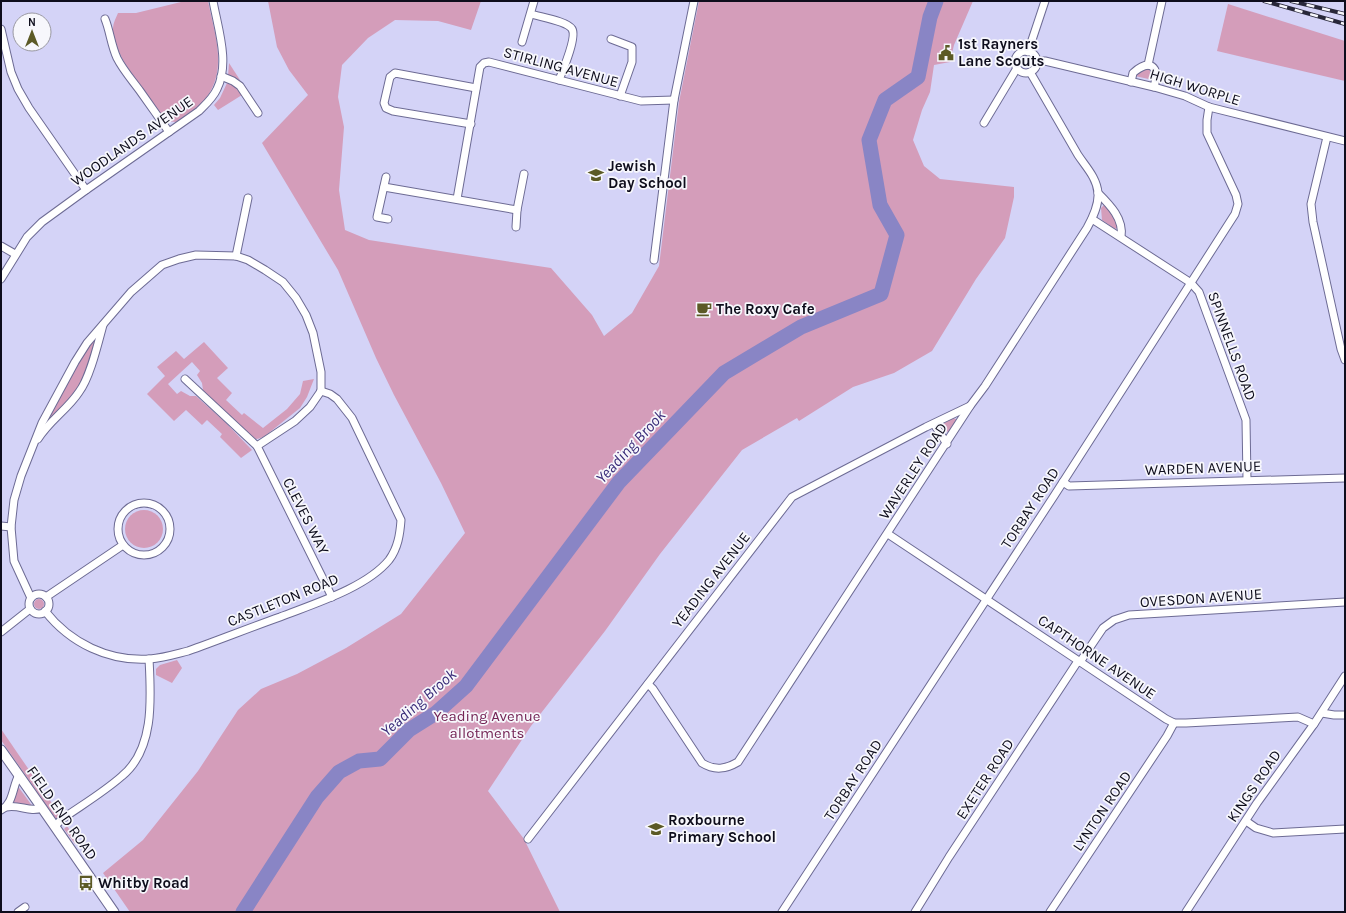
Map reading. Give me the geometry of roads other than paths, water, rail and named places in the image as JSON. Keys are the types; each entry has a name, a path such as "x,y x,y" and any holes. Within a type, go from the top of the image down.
{"street":[{"name":"WOODLANDS AVENUE","path":"1,279 15,254 27,237 42,222 200,111 209,101 217,89 224,61 213,1"},
{"path":"522,42 534,1"},
{"path":"654,260 674,100 694,1"},
{"path":"1028,52 1045,1"},
{"path":"1148,65 1162,1"},
{"path":"531,14 566,24 572,28 574,36 559,80"},
{"path":"105,19 109,27 112,46 116,57 169,132"},
{"path":"1,28 11,72 18,89 29,108 86,190"},
{"path":"611,39 632,47 632,62 620,96"},
{"path":"1022,52 1028,52 1034,55 1037,61 1035,68 1030,72 1023,72 1017,68 1015,62 1017,56 1022,52"},
{"name":"HIGH WORPLE","path":"1037,61 1045,61 1154,87 1185,96 1209,107 1345,141"},
{"name":"STIRLING AVENUE","path":"457,199 480,67 484,63 489,62 641,101 674,100"},
{"path":"1131,82 1133,73 1141,67 1148,65"},
{"path":"1148,65 1153,69 1156,76 1154,87"},
{"path":"984,123 1017,68"},
{"path":"1030,72 1095,181 1098,193 1112,207 1120,221 1122,237"},
{"path":"471,124 393,111 386,108 384,103 390,76 395,73 476,88"},
{"path":"221,76 240,86 258,113"},
{"name":"TORBAY ROAD","path":"782,912 1063,482 1235,214 1238,204 1236,195 1207,133 1209,107"},
{"path":"1327,137 1311,204 1341,349 1345,360"},
{"path":"516,227 517,210 524,174"},
{"path":"386,177 377,217 388,219"},
{"path":"384,187 517,210"},
{"name":"WAVERLEY ROAD","path":"648,684 653,689 702,763 710,768 720,769 730,767 738,762 947,444 970,406 985,386 1092,219 1097,207 1098,193"},
{"path":"236,256 248,198"},
{"name":"SPINNELLS ROAD","path":"1092,219 1192,283 1199,292 1246,420 1247,480"},
{"path":"1,246 15,254"},
{"path":"31,598 14,561 11,527 16,494 21,476 42,423 87,343 131,292 162,265 179,259 196,255 236,256 254,264 283,282 296,298 306,315 313,333 321,372 321,391 310,407 295,421 257,446 185,380"},
{"path":"31,451 41,434 52,421 66,409 80,391 91,365 104,323"},
{"name":"CASTLETON ROAD","path":"45,611 54,623 68,635 88,646 109,655 149,659 188,651 332,597 375,573 389,560 395,550 400,534 401,520 352,418 337,399 330,394 321,391"},
{"name":"YEADING AVENUE","path":"528,839 792,497 970,406"},
{"path":"934,424 947,444"},
{"name":"CLEVES WAY","path":"257,446 332,597"},
{"name":"WARDEN AVENUE","path":"1063,482 1069,486 1345,478"},
{"path":"136,504 153,504 164,513 170,527 166,544 160,550 153,554 144,556 136,555 122,545 118,537 117,527 119,518 128,508 136,504"},
{"path":"1,526 11,527"},
{"name":"CAPTHORNE AVENUE","path":"888,534 1166,719 1174,722 1186,723 1298,717 1314,724"},
{"path":"46,597 122,545"},
{"path":"38,594 46,597 49,606 45,611 37,614 30,609 29,603 31,598 38,594"},
{"name":"OVESDON AVENUE","path":"1079,661 1103,628 1114,620 1129,615 1345,602"},
{"path":"1,632 30,609"},
{"path":"55,826 62,819 123,776 134,763 141,749 148,727 150,703 149,659"},
{"name":"EXETER ROAD","path":"915,912 949,857 1079,661"},
{"name":"KINGS ROAD","path":"1186,912 1275,777 1322,713 1345,676"},
{"path":"1322,713 1345,715"},
{"name":"LYNTON ROAD","path":"1050,912 1167,736 1174,722"},
{"name":"FIELD END ROAD","path":"1,750 114,912"},
{"path":"3,808 9,802 18,775"},
{"path":"3,808 12,806 36,811 42,808"},
{"path":"1246,821 1256,828 1273,833 1345,829"},
{"path":"18,912 25,908"}],"waterway":[{"name":"Yeading Brook","path":"243,912 317,797 339,772 359,761 380,759 409,730 436,713 466,686 619,482 724,373 801,327 881,294 897,235 880,205 869,140 885,100 918,77 930,17 936,1"}],"railway":[{"path":"1264,1 1345,24"},
{"path":"1291,1 1345,14"}],"place":[{"name":"1st Rayners Lane Scouts","path":"946,53"},
{"name":"Jewish Day School","path":"596,175"},
{"name":"The Roxy Cafe","path":"704,309"},
{"name":"Roxbourne Primary School","path":"656,829"},
{"name":"Whitby Road","path":"86,883"}],"park label":[{"name":"Yeading Avenue allotments","path":"487,724"}]}
